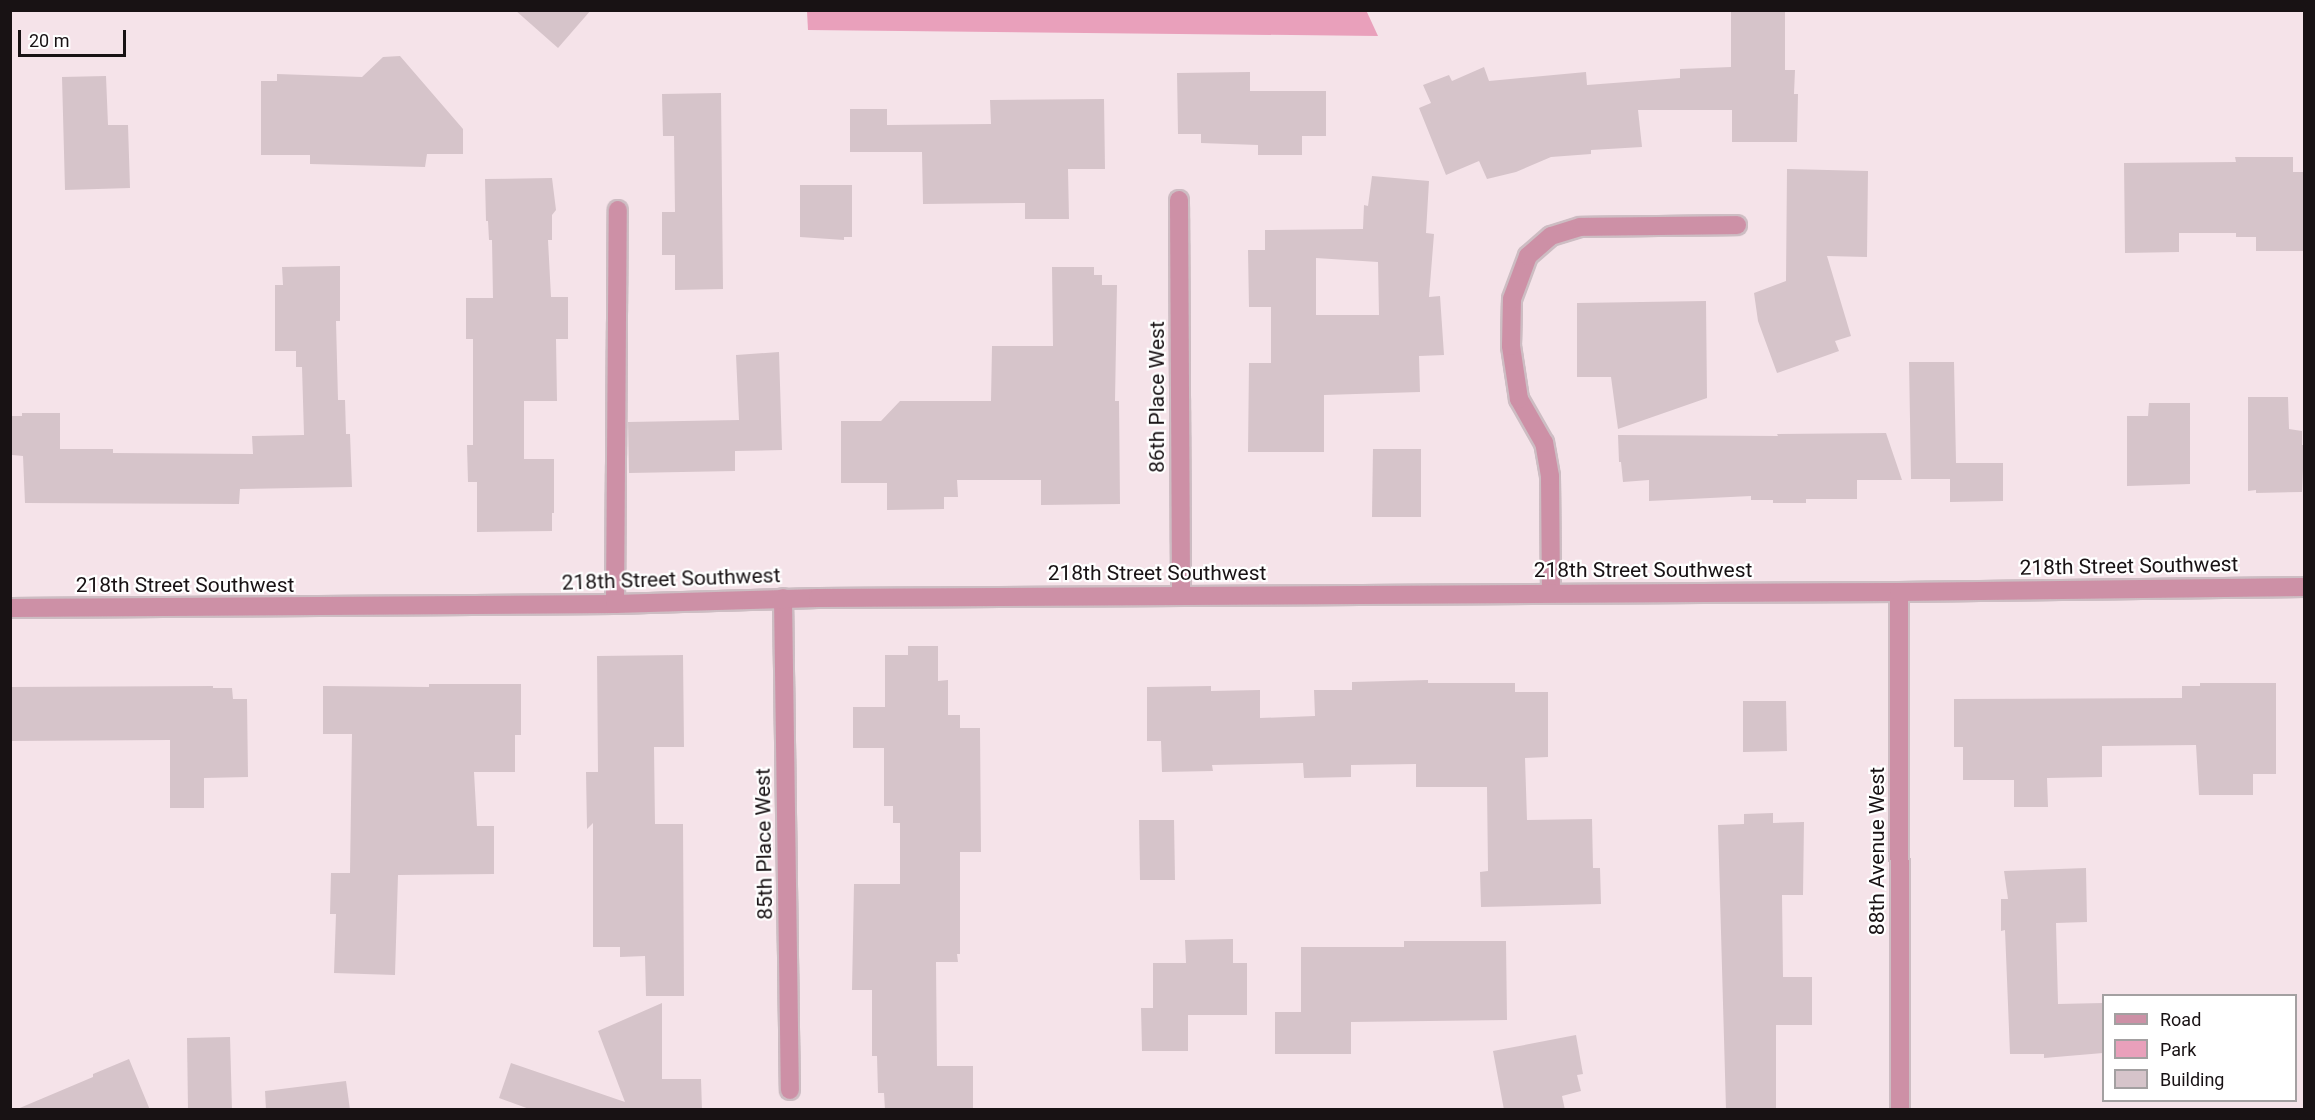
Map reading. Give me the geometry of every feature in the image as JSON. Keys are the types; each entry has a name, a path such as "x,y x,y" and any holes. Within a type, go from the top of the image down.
{"street":[{"name":"86th Place West","path":"1179,200 1181,595"},
{"path":"615,604 618,210"},
{"path":"1551,592 1550,476 1544,443 1519,399 1511,346 1512,299 1528,256 1551,236 1580,227 1737,225"},
{"name":"218th Street Southwest","path":"10,608 615,604 783,598 1551,592 1899,592 2304,587"},
{"name":"88th Avenue West","path":"1899,592 1900,1110"},
{"name":"85th Place West","path":"783,598 790,1090"}],"green space":[{"path":"1366,10 1378,36 808,30 807,11"}],"building":[{"path":"515,10 591,10 558,48"},
{"path":"1731,10 1785,10 1785,70 1795,70 1794,94 1798,94 1797,142 1732,142 1732,110 1638,110 1642,147 1591,150 1591,154 1551,157 1516,172 1487,179 1479,161 1446,175 1419,108 1431,103 1423,85 1449,75 1452,81 1484,67 1489,81 1586,72 1587,85 1680,78 1680,69 1731,67"},
{"path":"400,56 463,129 463,154 427,154 425,167 310,164 310,155 261,155 261,81 277,81 277,74 362,77 383,57"},
{"path":"1250,72 1250,91 1326,91 1326,136 1302,136 1302,155 1258,155 1258,145 1201,143 1201,134 1178,134 1177,73"},
{"path":"106,76 108,125 128,125 130,188 65,190 62,77"},
{"path":"721,93 723,289 675,290 675,255 662,255 662,212 675,212 674,136 663,136 662,94"},
{"path":"1104,99 1105,169 1068,169 1069,219 1025,219 1025,203 923,204 922,152 850,152 850,109 887,109 887,125 991,124 990,100"},
{"path":"2235,157 2293,157 2293,172 2304,172 2304,251 2256,251 2256,237 2236,237 2236,233 2179,233 2179,252 2125,253 2124,163 2236,162"},
{"path":"1787,169 1868,171 1867,257 1827,256 1851,336 1835,341 1839,351 1777,373 1758,321 1754,293 1786,281"},
{"path":"1372,176 1429,181 1426,233 1434,234 1429,297 1440,296 1444,355 1419,356 1420,392 1324,395 1324,452 1248,452 1249,363 1271,363 1271,307 1249,307 1248,250 1265,250 1265,230 1363,229 1364,205 1368,206","holes":["1316,258 1378,262 1379,315 1316,315"]},
{"path":"552,178 556,210 552,215 552,240 548,240 551,297 568,297 568,339 556,339 557,401 524,401 524,459 554,459 552,531 477,532 477,482 468,482 467,445 473,445 473,339 466,339 466,298 493,298 492,240 489,240 488,221 486,221 485,179"},
{"path":"800,185 852,185 852,237 844,237 844,240 800,237"},
{"path":"340,266 340,321 336,321 338,400 345,400 346,434 350,434 352,487 240,489 239,504 25,503 23,456 12,455 11,416 22,416 22,413 60,413 60,449 113,449 113,453 253,454 252,436 304,435 302,367 296,367 296,351 275,351 275,285 283,285 282,267"},
{"path":"1052,267 1094,267 1094,275 1102,275 1102,285 1117,285 1115,401 1119,401 1120,504 1041,505 1041,480 957,480 958,497 944,497 944,509 887,510 887,483 841,483 841,421 881,421 900,401 991,401 992,346 1053,346"},
{"path":"1706,301 1707,398 1618,429 1611,377 1577,377 1577,303"},
{"path":"779,352 782,450 735,451 735,471 629,473 628,422 739,420 736,355"},
{"path":"1909,362 1954,362 1956,463 2003,463 2003,501 1950,502 1950,479 1911,479"},
{"path":"2248,397 2288,397 2289,429 2302,431 2302,445 2304,445 2302,492 2256,493 2256,490 2248,491"},
{"path":"2149,403 2190,403 2190,484 2127,486 2127,416 2148,416"},
{"path":"1886,433 1902,480 1857,480 1857,499 1806,499 1806,503 1773,503 1773,500 1751,500 1751,496 1649,501 1649,480 1623,482 1621,462 1619,462 1618,435 1778,436 1777,434"},
{"path":"1373,449 1421,449 1421,517 1372,517"},
{"path":"908,646 938,646 938,681 948,680 948,715 960,715 960,728 980,728 981,852 960,852 960,954 957,954 958,962 936,962 937,1066 973,1066 973,1110 885,1110 884,1093 878,1093 877,1056 872,1056 872,990 852,990 854,884 900,884 900,823 893,823 893,806 884,806 884,748 853,748 853,707 885,707 885,655 908,655"},
{"path":"683,655 684,747 654,747 655,824 683,824 684,996 646,996 645,956 620,957 620,947 593,947 593,823 587,829 586,772 598,772 597,656"},
{"path":"1428,680 1428,683 1515,683 1515,692 1548,692 1548,757 1525,758 1527,820 1592,819 1593,868 1600,868 1601,904 1481,907 1480,872 1488,871 1487,787 1416,787 1416,764 1351,765 1351,777 1304,778 1303,763 1212,765 1213,771 1162,772 1161,741 1147,741 1147,687 1211,686 1211,691 1260,690 1260,718 1315,716 1314,690 1352,690 1352,682"},
{"path":"2200,683 2276,683 2276,774 2253,774 2253,795 2199,795 2196,745 2102,746 2102,777 2047,778 2048,807 2014,807 2014,780 1963,780 1963,747 1954,747 1954,699 2182,698 2182,686 2200,686"},
{"path":"429,684 521,684 521,735 515,735 515,772 474,772 477,826 494,826 494,874 398,875 395,975 334,973 336,914 330,914 331,873 350,873 352,734 323,734 323,686 429,687"},
{"path":"213,686 213,688 232,688 233,699 247,699 248,777 204,778 204,808 170,808 170,740 10,741 10,687"},
{"path":"1743,701 1786,701 1787,751 1743,752"},
{"path":"1773,813 1773,823 1804,822 1803,895 1782,895 1783,977 1812,977 1812,1025 1776,1025 1776,1110 1726,1110 1718,825 1744,824 1744,814"},
{"path":"1139,820 1174,820 1175,880 1140,880"},
{"path":"2086,868 2087,922 2056,923 2058,1004 2102,1003 2102,1053 2044,1058 2044,1054 2010,1054 2005,930 2001,931 2001,899 2008,899 2004,871"},
{"path":"1233,939 1233,963 1247,963 1247,1015 1188,1015 1188,1051 1142,1051 1141,1008 1153,1008 1153,963 1186,963 1185,940"},
{"path":"1404,941 1506,941 1507,1020 1351,1022 1351,1054 1275,1054 1275,1012 1301,1012 1301,947 1404,947"},
{"path":"662,1003 662,1079 701,1079 702,1110 532,1110 499,1098 511,1063 625,1102 598,1031"},
{"path":"1576,1035 1583,1074 1577,1075 1581,1091 1562,1096 1565,1110 1504,1110 1493,1051"},
{"path":"230,1037 232,1110 188,1110 187,1038"},
{"path":"129,1059 150,1110 15,1110 93,1077 93,1074"},
{"path":"346,1081 350,1110 266,1110 265,1091"}]}
